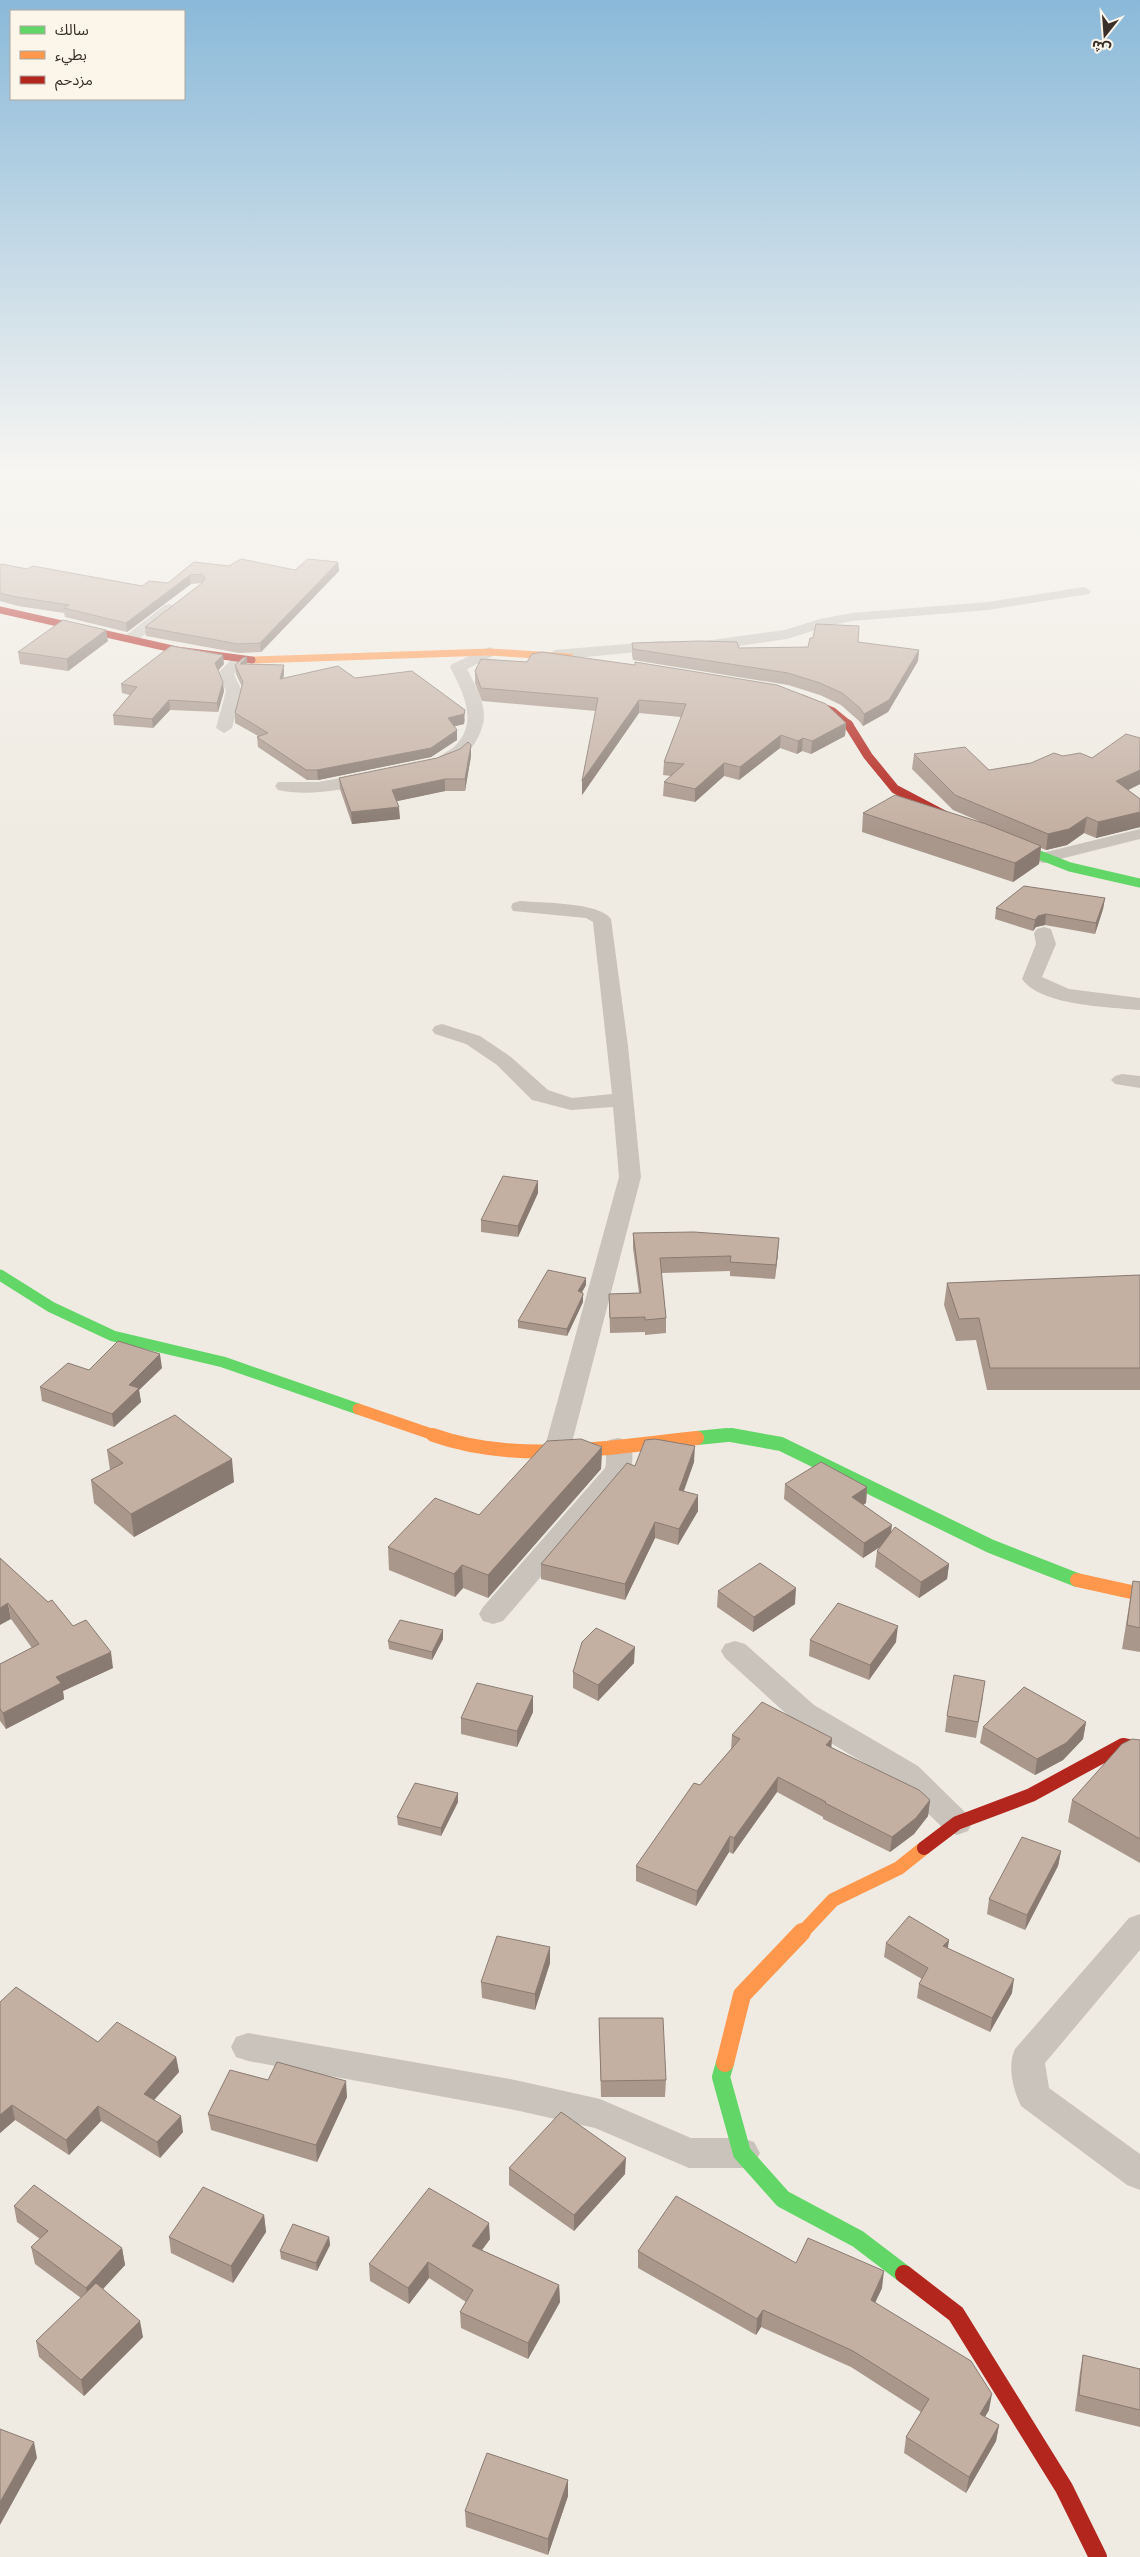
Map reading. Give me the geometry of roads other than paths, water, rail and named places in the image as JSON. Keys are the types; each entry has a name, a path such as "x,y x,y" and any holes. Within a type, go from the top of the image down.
{"street":[{"path":"555,655 640,647 759,640 852,617 978,607 1075,592"},
{"path":"130,639 182,599"},
{"path":"0,610 177,650 239,660 490,652 555,655 612,663"},
{"path":"428,765 450,759 467,744 476,723 476,707 458,667 490,652"},
{"path":"224,728 234,691 226,673 239,660"},
{"path":"788,694 812,701 833,711 851,726 868,756 895,789 933,811 958,822"},
{"path":"284,786 318,787 383,775"},
{"path":"1044,858 1140,834"},
{"path":"992,836 1044,858 1140,884"},
{"path":"520,907 590,913 602,918 630,1177 557,1450"},
{"path":"1044,933 1046,944 1032,979 1038,986 1077,996 1140,1004"},
{"path":"442,1030 473,1040 504,1061 540,1095 571,1104 623,1100"},
{"path":"0,1275 51,1307 113,1336 223,1362 458,1444 505,1452 618,1446 730,1435 781,1444 990,1546 1074,1579 1140,1594"},
{"path":"493,1614 617,1471 620,1462 618,1446"},
{"path":"735,1651 804,1713 907,1774 957,1822"},
{"path":"1098,2557 1064,2488 956,2314 858,2239 783,2199 742,2153 722,2077 742,1995 833,1900 899,1868 957,1822 1031,1795 1123,1745 1140,1748"},
{"path":"1140,1927 1027,2058 1033,2096 1140,2174"},
{"path":"248,2047 515,2095 600,2114 690,2153 742,2153"}]}
